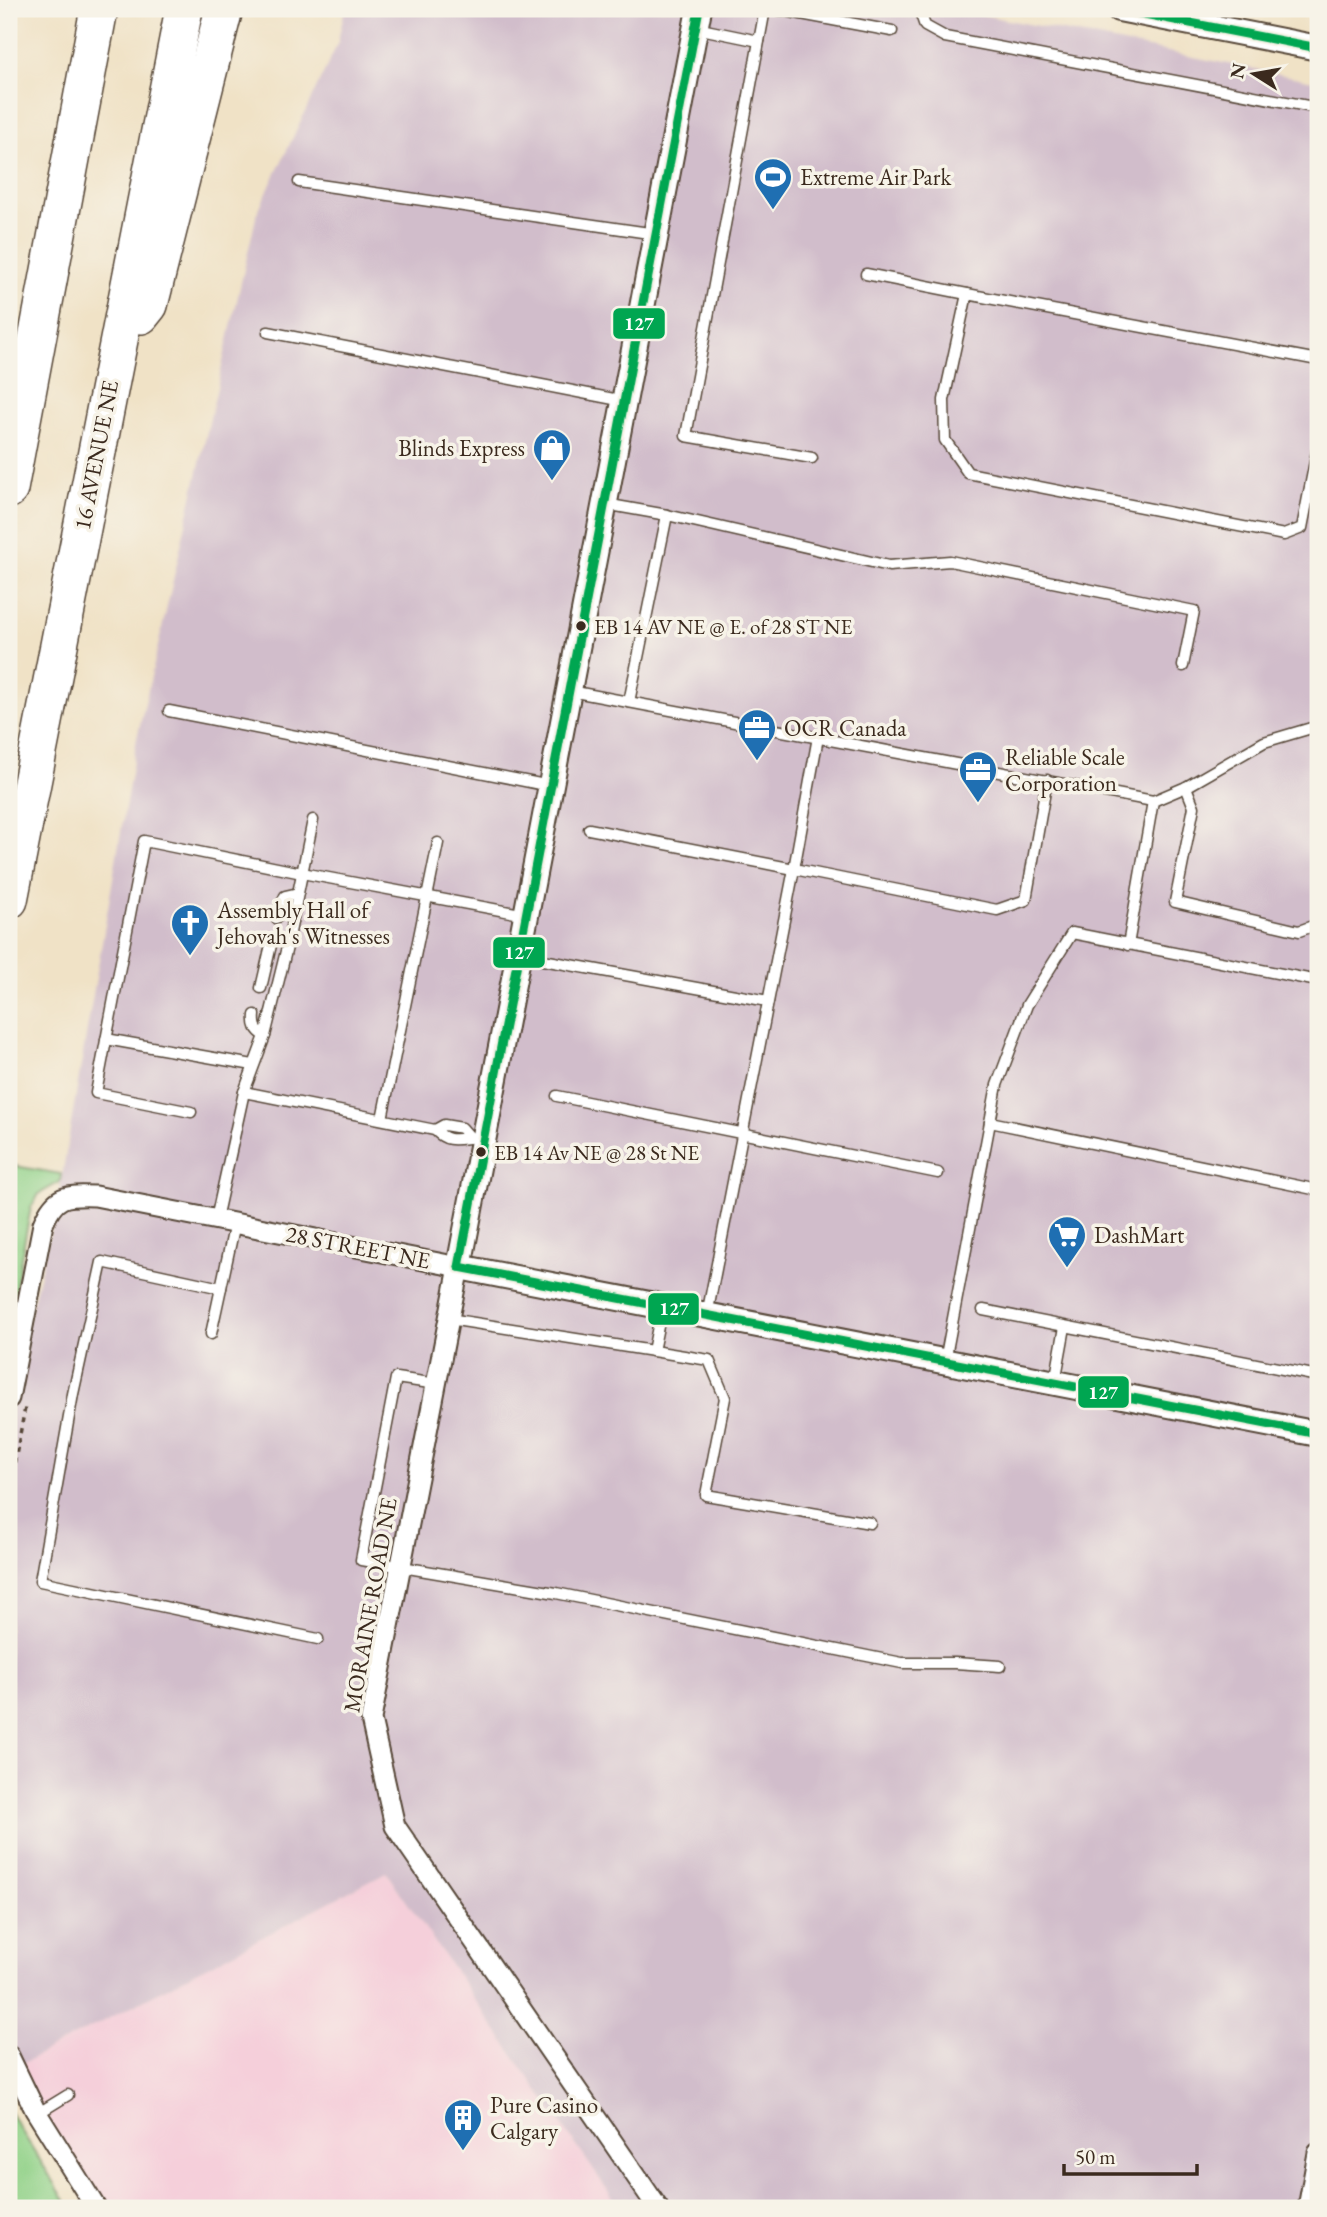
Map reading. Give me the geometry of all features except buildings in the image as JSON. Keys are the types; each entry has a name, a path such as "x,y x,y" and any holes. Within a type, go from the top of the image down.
{"highway":[{"path":"46,285 40,252 80,9"},
{"path":"9,489 99,9"},
{"name":"16 AVENUE NE","path":"9,900 184,9"},
{"path":"118,343 149,305 224,9"}],"street":[{"path":"1119,9 1318,48"},
{"path":"459,1267 476,1137 519,956 698,18"},
{"name":"28 STREET NE","path":"9,1398 43,1224 50,1208 58,1200 74,1195 95,1196 1318,1434"},
{"name":"MORAINE ROAD NE","path":"459,1267 371,1719 395,1826 658,2208"},
{"path":"9,2056 37,2114 96,2208"},
{"path":"1308,2208 1318,2160"}],"lane":[{"path":"765,9 685,436 812,458"},
{"path":"774,9 892,31"},
{"path":"919,9 925,26 945,37 1318,108"},
{"path":"698,18 759,41"},
{"path":"299,182 657,234"},
{"path":"866,274 1318,360"},
{"path":"967,294 944,400 945,440 968,473 1284,535 1302,528 1318,446"},
{"path":"268,332 625,401"},
{"path":"605,504 667,515 889,566 950,561 1194,611 1183,666"},
{"path":"629,702 667,515"},
{"path":"569,691 1153,801 1186,787 1264,742 1318,726"},
{"path":"169,711 551,786"},
{"path":"707,1315 818,737"},
{"path":"589,829 997,910 1026,900 1047,780"},
{"path":"1186,787 1194,807 1175,902 1299,931 1318,924"},
{"path":"1128,944 1153,801"},
{"path":"211,1334 221,1288 225,1221 244,1091 265,1036 313,820"},
{"path":"191,1112 96,1093 144,841 526,915"},
{"path":"382,1119 438,844"},
{"path":"276,918 285,896 298,893"},
{"path":"945,1361 997,1085 1027,1005 1072,933 1318,981"},
{"path":"261,988 271,945"},
{"path":"519,956 768,1001"},
{"path":"255,1016 254,1025 265,1036"},
{"path":"106,1039 253,1065"},
{"path":"244,1091 435,1130 444,1125 462,1128 476,1137"},
{"path":"557,1096 937,1173"},
{"path":"990,1122 1318,1190"},
{"path":"221,1288 102,1262 73,1394 40,1581 318,1639"},
{"path":"653,1351 663,1306"},
{"path":"983,1310 1318,1376"},
{"path":"449,1319 709,1360 725,1398 706,1495 870,1523"},
{"path":"1055,1382 1065,1327"},
{"path":"436,1384 396,1378 361,1560 556,1593 902,1663 955,1662 1000,1667"},
{"path":"37,2114 68,2095"}],"shaded area":[{"path":"345,9 953,9 1318,82 1318,2208 620,2208 386,1872 14,2068 9,2056 9,1400 58,1200 137,738 257,213 337,45"},
{"path":"386,1872 620,2208 96,2208 14,2068"}],"green space":[{"path":"9,1165 61,1174 60,1182 39,1194 31,1207 9,1322"},
{"path":"9,2111 70,2208 18,2208 9,2193"}],"transit line":[{"name":"127","path":"459,1267 699,9"},
{"name":"127","path":"1119,9 1318,48"},
{"name":"127","path":"459,1267 1318,1434"}],"place":[{"name":"Extreme Air Park","path":"773,211"},
{"name":"Blinds Express","path":"552,482"},
{"name":"EB 14 AV NE @ E. of 28 ST NE","path":"581,626"},
{"name":"OCR Canada","path":"757,762"},
{"name":"Reliable Scale Corporation","path":"978,804"},
{"name":"Assembly Hall of Jehovah's Witnesses","path":"190,957"},
{"name":"EB 14 Av NE @ 28 St NE","path":"481,1152"},
{"name":"DashMart","path":"1067,1269"},
{"name":"Pure Casino Calgary","path":"463,2152"}]}
